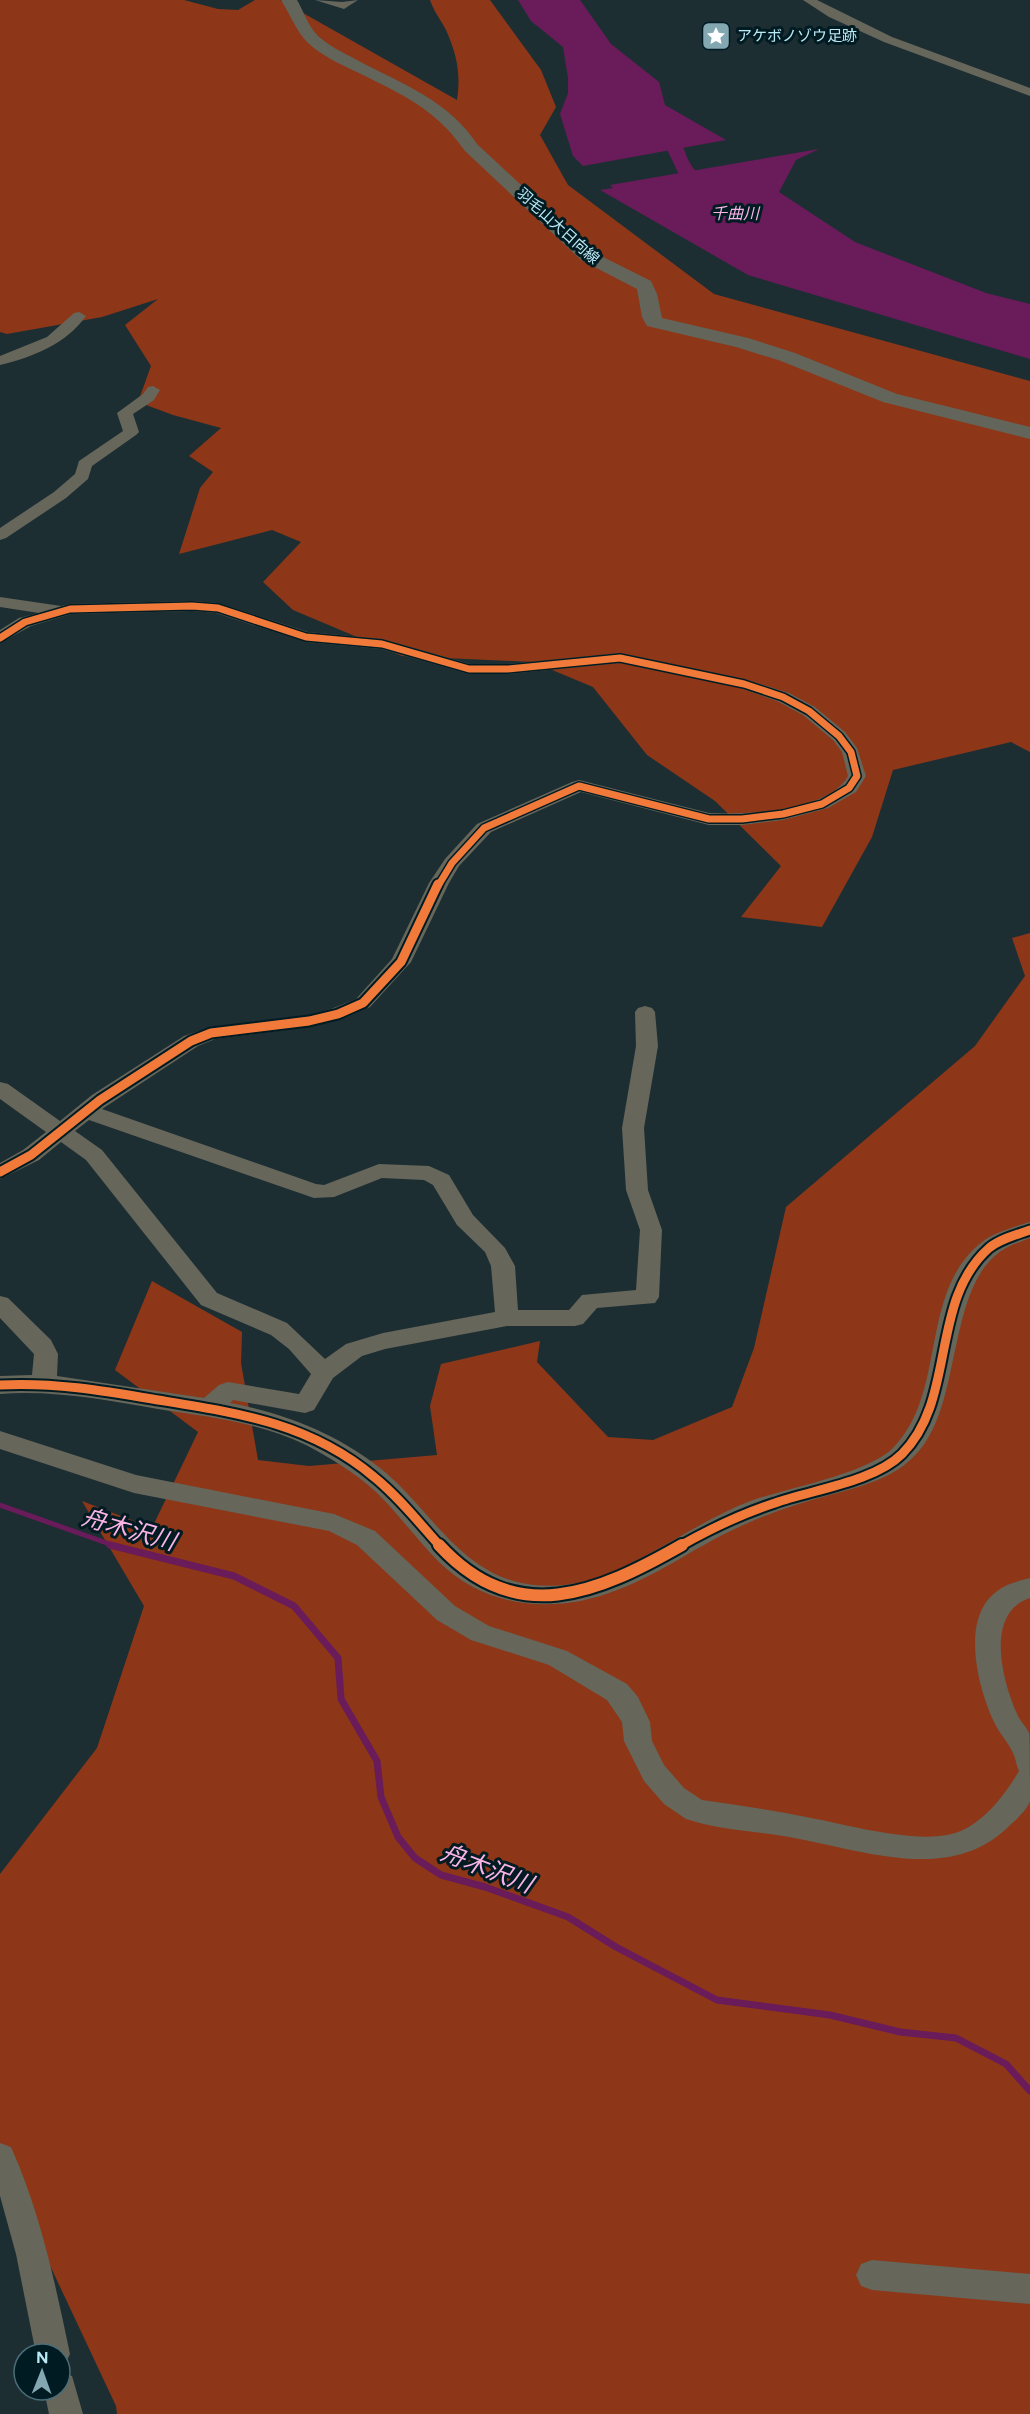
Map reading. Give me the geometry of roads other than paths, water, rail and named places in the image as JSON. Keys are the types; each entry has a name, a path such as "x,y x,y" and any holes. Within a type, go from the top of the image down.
{"main road":[{"name":"羽毛山大日向線","path":"288,0 316,42 419,99 453,122 466,136 471,147 587,256 644,285 650,294 650,314 654,322 741,342 788,357 890,398 1030,433"}],"street":[{"path":"321,0 344,6 352,0"},
{"path":"809,0 830,14 1030,92"},
{"path":"0,361 50,343 66,332 79,316"},
{"path":"0,535 60,495 82,476 85,464 131,432 125,413 149,397 153,390"},
{"path":"0,602 60,611"},
{"path":"0,638 25,622 70,609 192,606 218,608 306,637 382,644 469,669 507,669 596,658 620,658 759,688 809,711 839,736 851,752 857,776 849,789 834,798 767,817 731,821 709,819 579,786 502,819 484,828 452,863 439,883 420,928 401,962 363,1003 338,1014 309,1021 211,1033 191,1041 86,1110 31,1155 0,1172"},
{"path":"209,1407 228,1391 305,1404 324,1372 354,1350 383,1341 507,1318 575,1318 590,1301 647,1297 651,1230 637,1190 633,1128 647,1046 645,1012"},
{"path":"0,1089 58,1132 94,1155 209,1299 222,1308 263,1321 282,1331 324,1372"},
{"path":"86,1110 314,1191 326,1192 379,1172 399,1170 429,1173 441,1180 465,1220 494,1248 503,1266 507,1318"},
{"path":"0,1385 44,1383 99,1389 209,1407 261,1418 289,1427 336,1451 376,1478 452,1559 476,1578 503,1590 533,1595 560,1595 591,1589 621,1578 724,1523 776,1503 880,1469 902,1454 913,1441 930,1404 956,1306 972,1264 989,1248 1006,1238 1030,1230"},
{"path":"0,1304 43,1346 46,1354 44,1383"},
{"path":"0,1440 134,1484 334,1523 366,1538 446,1613 480,1633 558,1658 617,1692 628,1705 636,1722 638,1741 654,1773 674,1796 696,1810 896,1844 942,1848 962,1843 980,1834 1007,1809 1030,1777"},
{"path":"1030,1588 1014,1593 1000,1603 993,1614 988,1631 988,1650 999,1697 1008,1722 1023,1745 1030,1765"},
{"path":"0,2157 10,2178 38,2271 51,2342"},
{"path":"872,2275 1030,2289"}],"water":[{"path":"518,0 580,0 611,44 659,82 665,105 726,140 583,166 573,156 560,114 568,93 563,47 531,21"},
{"name":"千曲川","path":"819,149 796,160 779,192 855,242 986,293 1030,304 1030,359 748,275 600,190 613,188 610,185"}],"waterway":[{"name":"千曲川","path":"654,112 662,119 688,175 725,194"},
{"name":"舟木沢川","path":"0,1505 115,1546"},
{"name":"舟木沢川","path":"110,1545 234,1576 294,1606 338,1658 341,1699 377,1761 381,1797 398,1837 415,1858 441,1875 485,1887 568,1917 616,1947 717,2000 830,2015 900,2032 956,2038 1006,2064 1030,2091"}],"place":[{"name":"アケボノゾウ足跡","path":"716,36"}]}
